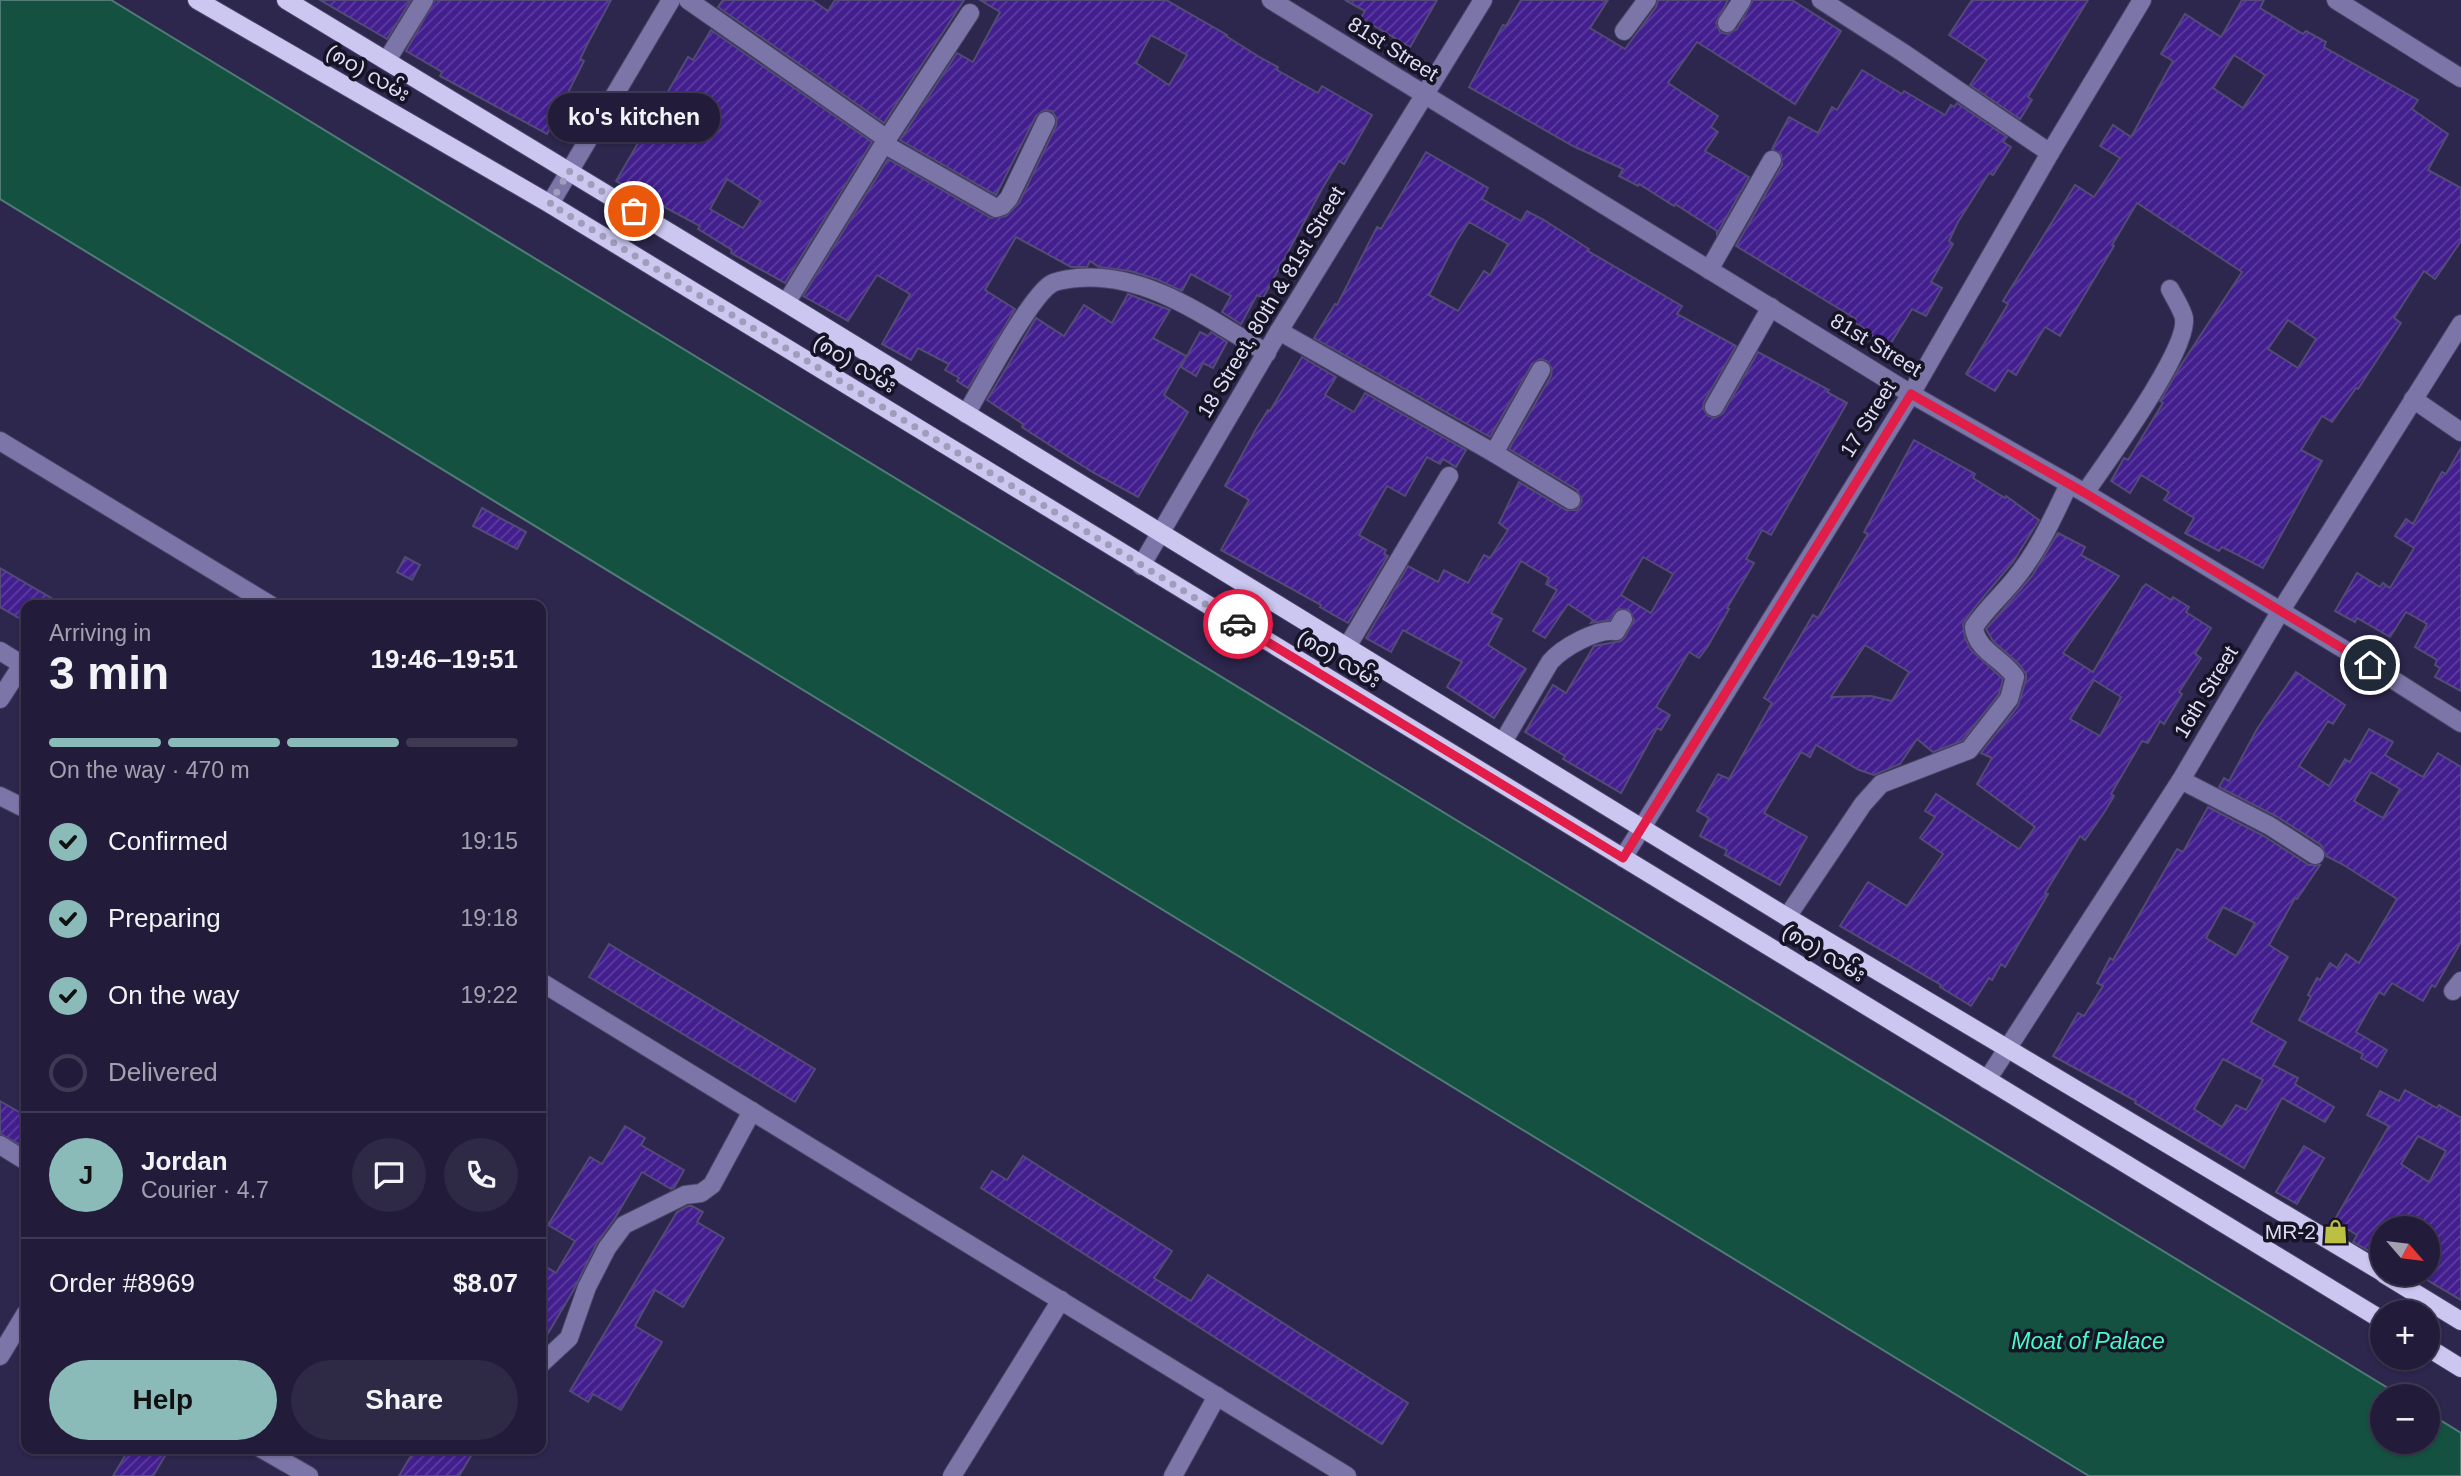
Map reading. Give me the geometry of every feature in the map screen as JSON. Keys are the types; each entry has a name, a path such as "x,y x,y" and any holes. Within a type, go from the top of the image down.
{"main road":[{"name":"(၈၀) လမ်း","path":"197,0 550,204 2370,1313"},
{"name":"(၈၀) လမ်း","path":"286,0 786,303 1787,917 2370,1265"},
{"name":"(၈၀) လမ်း","path":"2404,1286 2461,1321"},
{"path":"2440,1356 2461,1368"}],"street":[{"path":"387,60 424,0"},
{"path":"550,204 671,0"},
{"path":"688,0 886,141 996,208 1009,198 1046,121"},
{"name":"81st Street","path":"1270,0 1911,394 2085,493 2461,723"},
{"name":"18 Street, 80th & 81st Street","path":"1141,566 1279,331 1483,0"},
{"path":"1625,31 1647,0"},
{"path":"1727,23 1742,0"},
{"path":"1821,0 2050,153"},
{"name":"17 Street","path":"1623,858 1911,394 2142,0"},
{"path":"2336,0 2461,78"},
{"path":"786,303 886,141 970,13"},
{"path":"1709,270 1772,160"},
{"path":"965,414 1030,308 1051,284 1071,279 1097,276 1157,290 1267,352"},
{"path":"2085,493 2161,378 2179,343 2184,319 2170,289"},
{"path":"1714,407 1770,307"},
{"name":"16th Street","path":"1987,1080 2180,780 2280,612 2461,324"},
{"path":"1279,331 1572,500"},
{"path":"1494,453 1541,370"},
{"path":"2413,399 2461,432"},
{"path":"0,441 262,600"},
{"path":"1347,647 1449,476"},
{"path":"1787,917 1863,804 1881,784 1969,750 2009,699 2015,677 2012,671 1991,656 1975,635 1974,627 2016,578 2036,549 2069,484"},
{"path":"1503,742 1559,651 1605,629 1616,631 1623,619"},
{"path":"0,651 21,664"},
{"path":"0,699 21,670"},
{"path":"2180,780 2270,826 2315,855"},
{"path":"0,796 21,806"},
{"path":"546,985 1347,1476"},
{"path":"546,1359 569,1338 587,1287 607,1248 624,1225 685,1195 701,1193 712,1185 752,1111"},
{"path":"0,1145 21,1158"},
{"path":"952,1476 1060,1300"},
{"path":"0,1356 21,1322"},
{"path":"1173,1476 1217,1396"},
{"path":"271,1454 309,1476"}],"water":[{"name":"Moat of Palace","path":"0,0 111,0 2381,1384 2370,1384 2370,1454 2440,1454 2440,1420 2461,1433 2461,1476 2089,1476 0,199"}],"building":[{"path":"320,0 411,0 387,39"},
{"path":"435,0 611,0 580,59 584,61 547,134 440,76 442,72 406,51"},
{"path":"723,0 812,0 828,11 835,0 964,0 884,123 718,7"},
{"path":"980,0 1166,0 1318,93 1322,86 1372,115 1344,164 1339,161 1323,187 1263,298 1257,295 1241,324 1222,312 1231,296 1191,274 1182,291 1156,279 1130,271 1099,267 1090,261 1087,267 1071,267 1016,237 985,290 1015,309 968,388 957,381 959,378 945,370 949,364 918,348 911,360 882,344 910,294 877,275 848,321 803,296 888,159 991,218 1006,216 1019,203 1056,126 1057,119 1052,111 1044,110 1036,116 996,195 900,140 957,53 973,62 1000,12","holes":["1151,35 1187,55 1169,85 1136,63"]},
{"path":"1345,0 1437,0 1410,47 1361,18 1365,11"},
{"path":"1521,0 1608,0 1590,28 1625,49 1656,7 1658,0 1728,0 1716,23 1720,32 1727,34 1737,29 1753,0 1792,0 1841,31 1795,104 1697,42 1668,83 1718,116 1711,127 1718,132 1705,151 1749,177 1717,234 1717,231 1675,204 1674,206 1639,184 1638,186 1619,176 1623,169 1573,146 1469,87 1503,25 1506,26"},
{"path":"1972,0 2088,0 2028,97 2032,100 2020,119 1970,85 1987,60 1949,35"},
{"path":"2242,0 2264,0 2260,8 2303,34 2306,31 2326,42 2324,47 2418,100 2412,109 2448,134 2428,170 2461,188 2461,241 2435,279 2424,271 2394,318 2401,323 2358,389 2356,388 2332,422 2322,416 2301,450 2322,461 2263,568 2222,547 2219,551 2185,533 2194,518 2164,500 2169,492 2141,475 2130,493 2111,481 2124,458 2128,460 2163,403 2160,401 2181,365 2242,272 2137,203 2060,336 2045,327 2016,375 2008,370 1995,391 1966,374 2008,304 2003,301 2075,185 2094,197 2120,158 2100,146 2113,125 2131,137 2173,61 2161,54 2185,14 2221,37","holes":["2234,55 2265,75 2243,108 2213,88","2288,320 2316,339 2298,368 2268,349"]},
{"path":"711,30 872,142 785,283 731,253 732,250 698,229 700,226 616,181 688,57 693,60","holes":["727,179 761,201 743,228 710,209"]},
{"path":"1862,70 1945,115 1951,105 1954,107 1957,103 2007,137 2003,142 2011,147 1993,175 1989,173 1958,222 1949,241 1953,244 1931,282 1942,288 1926,316 1912,309 1889,346 1854,322 1856,319 1736,246 1782,165 1781,154 1772,149 1789,117 1818,133 1832,107 1837,110"},
{"path":"1426,152 1488,188 1482,199 1521,221 1527,211 1544,220 1589,249 1588,251 1682,306 1677,314 1736,346 1704,402 1703,408 1708,416 1715,418 1723,413 1758,352 1829,390 1827,392 1847,403 1771,535 1762,530 1746,559 1754,563 1708,646 1699,658 1689,652 1656,707 1670,715 1661,730 1657,728 1621,793 1563,759 1565,756 1525,732 1553,685 1566,693 1594,646 1621,641 1625,637 1634,620 1629,610 1618,609 1610,620 1591,623 1593,620 1568,604 1545,638 1533,631 1557,590 1546,584 1549,578 1521,561 1491,613 1502,619 1488,645 1526,669 1494,718 1447,687 1462,662 1403,630 1391,652 1366,638 1408,566 1438,582 1444,570 1468,583 1484,555 1490,558 1508,530 1499,523 1519,482 1566,510 1577,510 1582,501 1577,490 1509,449 1551,376 1552,369 1547,361 1540,359 1532,364 1490,437 1314,338 1335,304 1337,305 1377,227 1381,229","holes":["1469,222 1508,244 1490,275 1484,271 1458,311 1429,295","1643,557 1673,574 1651,613 1621,595"]},
{"path":"1128,294 1170,310 1153,338 1186,356 1164,395 1188,412 1138,497 1059,451 987,400 1036,318 1064,336 1084,305 1112,323"},
{"path":"1200,332 1208,336 1211,332 1227,342 1213,368 1203,363 1196,376 1181,367"},
{"path":"1302,357 1336,377 1325,395 1354,412 1365,393 1466,450 1456,467 1443,459 1440,464 1427,457 1405,496 1387,486 1359,535 1386,550 1384,554 1388,556 1348,623 1320,607 1321,605 1221,550 1249,500 1225,486 1256,429 1268,410 1270,411"},
{"path":"1914,440 1975,474 1973,478 2005,498 2006,496 2039,520 2013,562 1963,624 1965,638 1971,650 2003,679 1999,694 1962,741 1933,752 1917,739 1900,764 1874,775 1859,770 1816,745 1810,757 1801,752 1764,813 1807,837 1780,885 1725,855 1727,850 1700,836 1709,818 1697,811 1718,774 1729,779 1772,703 1764,698 1813,615 1818,618 1868,534 1864,532","holes":["1865,645 1909,672 1892,701 1871,696 1831,697"]},
{"path":"2461,448 2461,691 2435,677 2440,668 2435,665 2437,660 2415,647 2427,624 2406,612 2390,637 2357,618 2355,622 2335,611 2357,573 2380,587 2383,583 2390,588 2414,548 2395,536 2406,519 2413,524 2442,472 2446,474"},
{"path":"482,508 526,532 517,549 473,526"},
{"path":"2058,533 2085,547 2081,555 2119,576 2063,653 2093,672 2146,584 2171,600 2173,597 2189,607 2186,612 2211,628 2195,654 2201,658 2179,692 2182,694 2164,724 2160,721 2148,743 2142,741 2111,794 2114,796 2105,811 2085,840 2080,836 2005,967 2001,964 1971,1006 1940,987 1941,985 1840,926 1868,882 1907,906 1943,854 1920,838 1935,817 1925,811 1936,794 2019,849 2035,827 1977,784 1992,758 1981,753 2018,706 2026,679 2026,674 2019,664 1993,641 1986,629 2032,576","holes":["2094,680 2121,697 2100,736 2070,719"]},
{"path":"405,557 420,565 412,580 397,572"},
{"path":"0,568 55,600 21,600 21,619 0,607"},
{"path":"2296,672 2345,705 2333,724 2328,721 2299,766 2329,786 2345,759 2350,762 2369,729 2393,742 2385,755 2423,777 2438,753 2461,767 2461,942 2435,987 2432,985 2423,1001 2392,983 2384,995 2379,992 2356,1032 2387,1050 2377,1067 2361,1058 2363,1054 2299,1020 2317,978 2320,980 2330,963 2337,968 2346,954 2359,963 2397,899 2326,856 2321,845 2276,816 2219,787 2224,778 2229,781 2257,729","holes":["2371,772 2400,789 2383,818 2354,801"]},
{"path":"2208,807 2264,836 2309,865 2320,865 2297,899 2295,898 2269,945 2288,957 2251,1022 2286,1042 2273,1065 2298,1078 2295,1084 2334,1107 2325,1122 2282,1098 2244,1168 2135,1103 2136,1101 2053,1056 2078,1013 2084,1016 2103,986 2097,983 2110,958 2113,960 2177,849 2183,852","holes":["2223,907 2255,923 2236,956 2206,938","2223,1059 2263,1080 2246,1110 2236,1105 2222,1127 2194,1109"]},
{"path":"609,944 815,1069 795,1102 589,977"},
{"path":"2405,1090 2461,1118 2461,1300 2437,1286 2440,1286 2440,1216 2370,1216 2370,1251 2353,1242 2357,1235 2334,1221 2389,1126 2367,1115 2380,1091 2399,1101","holes":["2418,1136 2446,1151 2429,1182 2401,1164"]},
{"path":"0,1101 21,1113 21,1145 0,1134"},
{"path":"625,1126 645,1138 641,1145 684,1170 671,1189 642,1172 597,1243 546,1337 546,1267 556,1273 575,1241 548,1225 590,1157 602,1164"},
{"path":"2304,1146 2324,1158 2297,1204 2276,1192"},
{"path":"1023,1156 1172,1251 1154,1278 1191,1301 1208,1275 1408,1403 1382,1444 981,1188 992,1171 1007,1180"},
{"path":"688,1206 703,1212 697,1222 724,1238 683,1307 655,1290 635,1326 662,1342 621,1410 593,1394 588,1402 570,1391 677,1212"},
{"path":"126,1454 166,1454 153,1476 113,1476"},
{"path":"412,1454 472,1454 459,1476 399,1476"}],"way so far":[{"path":"634,211 569,171 550,204 1238,624"}],"place":[{"name":"ko's kitchen","path":"634,211"},
{"name":"MR-2","path":"2336,1232"}],"route":[{"path":"1238,624 1623,858 1911,394 2085,493 2370,665"}]}
